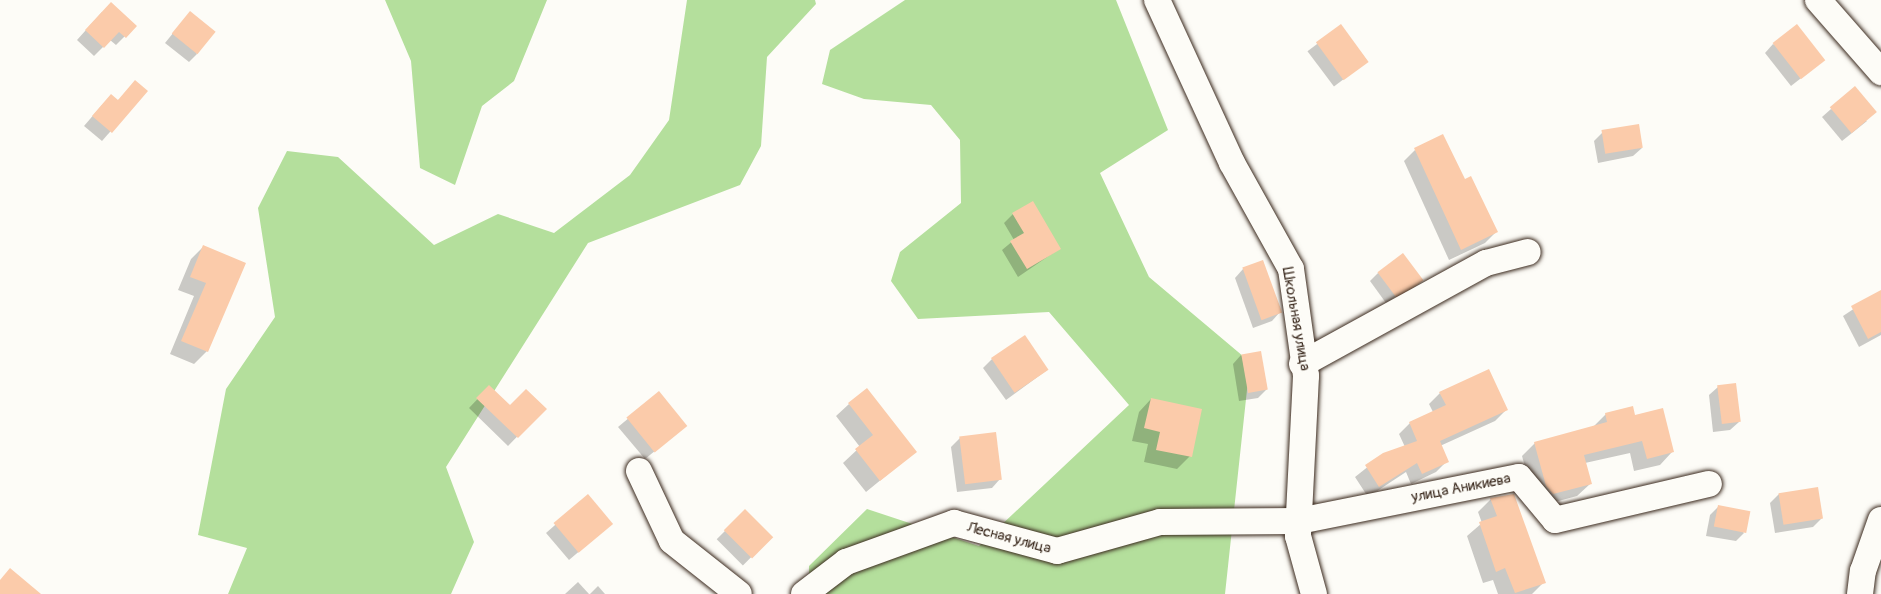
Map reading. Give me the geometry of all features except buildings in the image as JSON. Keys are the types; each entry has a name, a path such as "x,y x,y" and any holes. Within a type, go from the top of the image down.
{"street":[{"name":"Школьная улица","path":"1157,0 1232,163 1290,269 1302,364 1306,376 1298,536 1314,594"},
{"path":"1818,0 1881,72"},
{"path":"1302,364 1486,262 1528,252"},
{"path":"639,471 672,541 739,594"},
{"name":"улица Аникиева","path":"1299,521 1519,477 1555,520 1709,484"},
{"path":"1860,594 1863,571 1881,520"},
{"name":"Лесная улица","path":"804,594 846,562 954,523 1057,551 1160,522 1299,521"}],"green space":[{"path":"385,0 547,0 514,81 482,106 455,185 420,168 411,61"},
{"path":"687,0 815,0 816,4 767,57 761,146 740,185 588,243 446,467 474,542 451,594 228,594 247,548 198,535 226,389 275,317 258,208 287,151 338,157 434,245 498,214 554,233 630,175 669,120"},
{"path":"905,0 1116,0 1168,130 1100,173 1149,277 1250,362 1225,594 809,594 809,566 867,509 979,546 1129,405 1049,312 918,319 891,281 900,252 961,203 960,140 931,105 864,99 822,84 830,50"}]}
